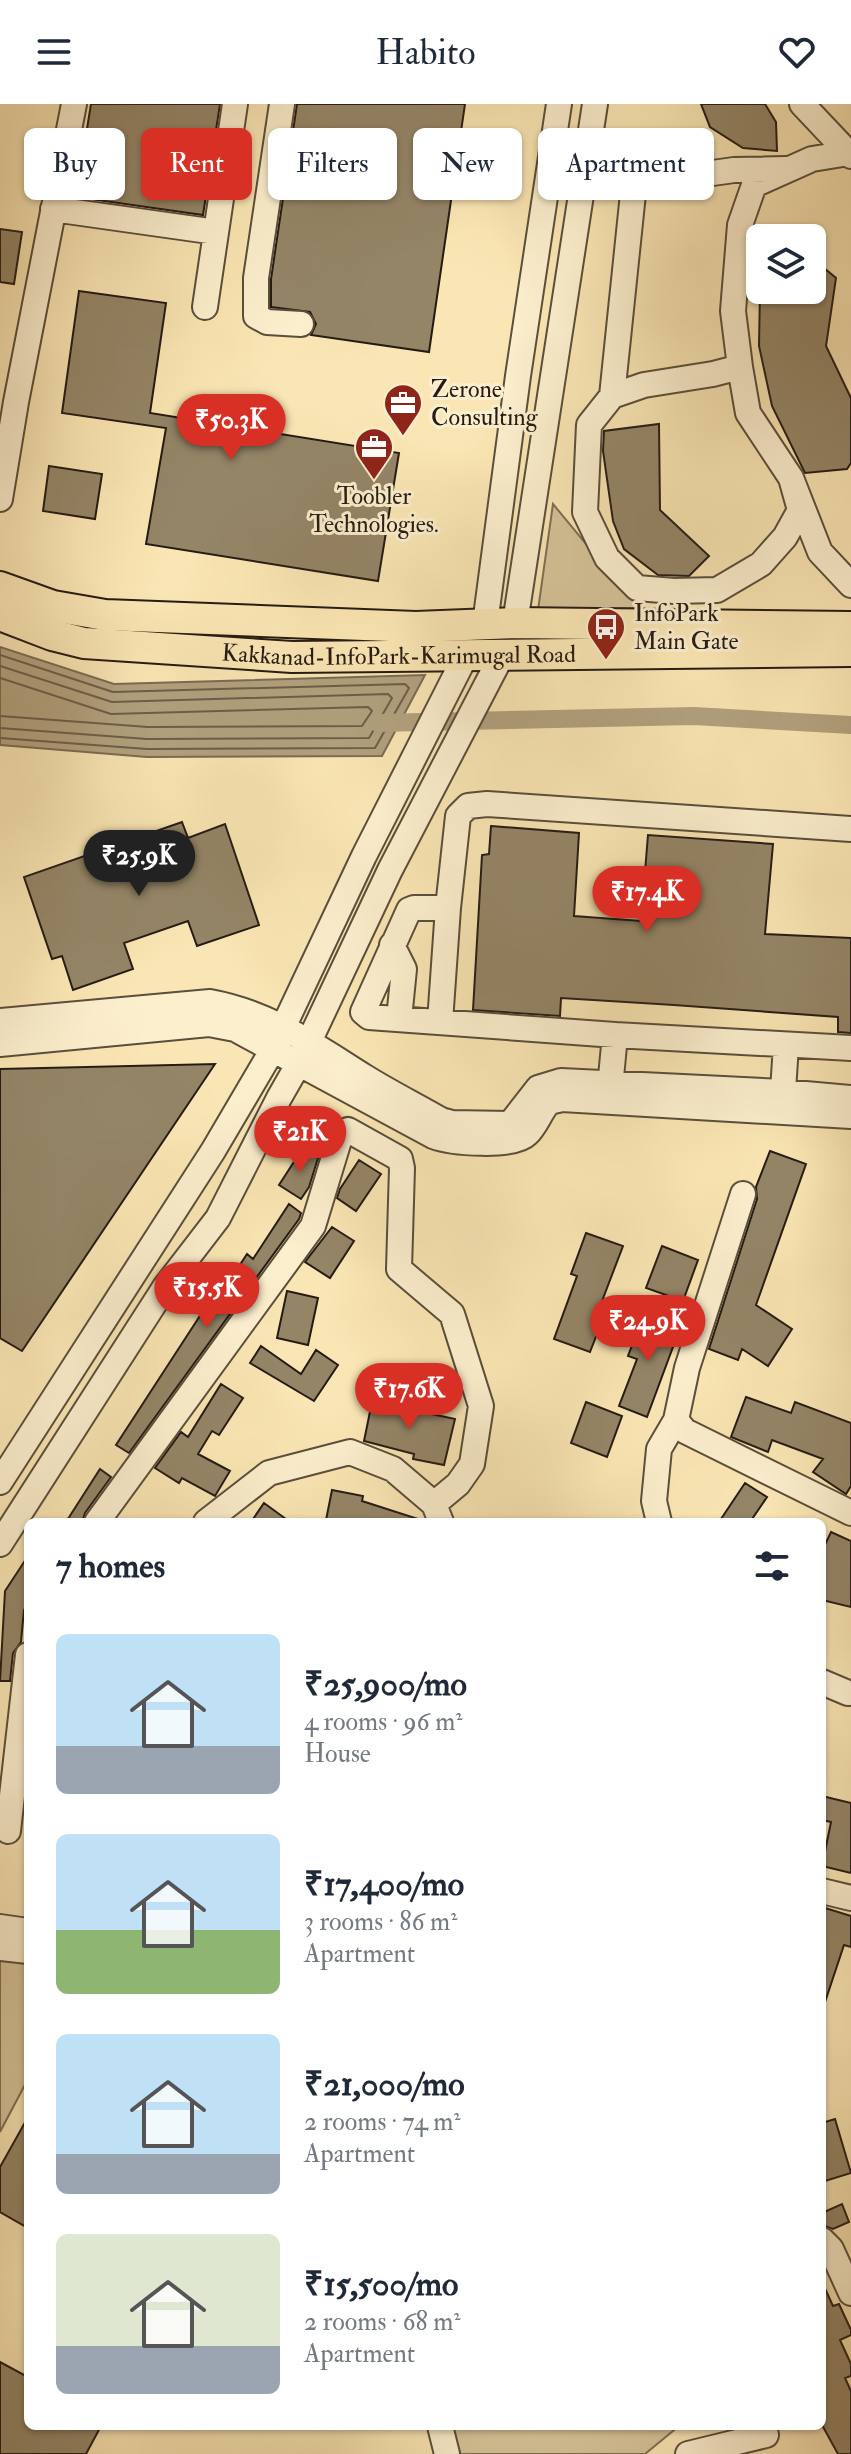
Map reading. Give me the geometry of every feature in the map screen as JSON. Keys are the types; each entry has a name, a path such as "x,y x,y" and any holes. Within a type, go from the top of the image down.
{"main road":[{"name":"Kakkanad-InfoPark-Karimugal Road","path":"0,587 53,606 105,615 416,627 515,623 851,627"},
{"name":"Kakkanad-InfoPark-Karimugal Road","path":"0,615 52,635 84,643 460,668 502,655 851,651"}],"street":[{"path":"0,499 74,104"},
{"path":"205,307 235,104"},
{"path":"282,104 256,278 256,316 267,322 301,324"},
{"path":"485,624 559,104"},
{"path":"515,623 595,104"},
{"path":"802,104 850,154"},
{"path":"850,154 812,159 754,185 740,225 733,311 748,413 791,478 820,552 851,585"},
{"path":"786,169 734,170 634,184 612,396 589,425 585,512 607,558 637,588 717,590 761,564 785,537 800,510 791,478"},
{"path":"53,209 216,232"},
{"path":"612,396 644,385 740,367"},
{"path":"0,1544 165,1287 218,1218 305,1052 390,870 502,655"},
{"path":"0,1482 213,1151 279,1038 364,856 460,668"},
{"path":"440,1022 458,816 468,806 475,804 851,829"},
{"path":"448,908 409,910 363,1012 369,1017 851,1048"},
{"path":"392,945 404,969 399,1019"},
{"path":"0,1021 210,1002 243,1008 279,1038 368,1079 446,1122 510,1124 531,1095 547,1083 561,1081 609,1092 782,1101 851,1098"},
{"path":"0,1044 209,1024 279,1038"},
{"path":"609,1092 615,1035"},
{"path":"782,1101 786,1045"},
{"path":"782,1101 851,1116"},
{"path":"100,1518 313,1226 341,1134 348,1130 400,1159 399,1269 452,1314 481,1406 472,1464 437,1513 393,1469 350,1452 269,1473 213,1518"},
{"path":"658,1518 654,1501 659,1449 676,1420 687,1368 743,1194"},
{"path":"676,1420 685,1431 851,1513"},
{"path":"826,1684 850,1693"},
{"path":"8,1831 24,1690"},
{"path":"826,1892 851,1898"},
{"path":"0,1927 24,1930"},
{"path":"0,1948 24,1951"},
{"path":"826,2244 851,2293"},
{"path":"441,2430 447,2454"},
{"path":"688,2454 766,2435 765,2430"}],"shaded area":[{"path":"553,504 639,608 538,610"},
{"path":"0,1957 24,1960 24,2087 0,2132"},
{"path":"433,2430 674,2430 645,2454 439,2454"}],"water":[{"path":"0,647 114,684 425,675 382,756 147,757 0,745"}],"building":[{"path":"91,104 220,104 216,128 141,128 141,200 205,200 203,215 97,200 125,200 125,128 87,128"},
{"path":"297,104 465,104 462,128 413,128 413,200 451,200 429,352 311,335 316,324 310,312 271,307 271,279 283,200 397,200 397,128 293,128"},
{"path":"701,104 765,104 776,122 777,151 743,148 710,127"},
{"path":"0,229 22,232 14,284 0,282"},
{"path":"826,270 836,278 826,346 851,398 851,463 847,469 805,473 772,406 759,346 760,304 826,304"},
{"path":"79,291 166,303 150,413 399,453 378,581 146,544 166,428 62,413"},
{"path":"659,424 660,510 709,556 689,576 658,575 624,549 613,521 603,451 604,431"},
{"path":"49,466 102,474 95,519 43,511"},
{"path":"182,822 188,838 225,824 259,925 197,946 188,921 124,943 133,969 73,990 62,956 52,959 24,877"},
{"path":"491,826 579,833 574,916 641,921 648,835 773,844 765,934 851,938 851,1033 838,1032 838,1017 561,998 560,1016 473,1010 482,855 489,854"},
{"path":"215,1064 22,1351 0,1338 0,1069"},
{"path":"303,1148 318,1158 309,1187 301,1199 279,1185"},
{"path":"770,1151 806,1164 756,1305 792,1329 768,1366 742,1349 738,1360 709,1349 757,1199 756,1187"},
{"path":"359,1160 381,1174 356,1211 337,1198"},
{"path":"289,1204 301,1213 299,1219 129,1453 116,1445 205,1308 210,1311 247,1254 253,1259"},
{"path":"332,1227 354,1241 330,1278 305,1262"},
{"path":"586,1233 623,1246 599,1309 606,1311 590,1352 554,1339 577,1276 571,1274"},
{"path":"662,1246 698,1260 683,1301 646,1288"},
{"path":"287,1291 318,1298 308,1345 277,1338"},
{"path":"644,1314 680,1328 647,1417 619,1406 637,1359 628,1356"},
{"path":"261,1346 301,1374 316,1350 338,1365 314,1401 250,1363"},
{"path":"221,1384 243,1398 219,1435 212,1431 198,1454 230,1471 215,1496 182,1478 179,1483 155,1468 181,1432 188,1437"},
{"path":"373,1397 405,1404 404,1408 455,1419 444,1465 413,1459 414,1454 364,1441"},
{"path":"746,1397 791,1413 795,1402 851,1423 851,1486 846,1494 813,1472 823,1459 772,1440 768,1452 731,1437"},
{"path":"586,1402 622,1416 607,1457 571,1443"},
{"path":"100,1469 111,1477 83,1518 69,1518"},
{"path":"745,1483 767,1497 753,1518 722,1518"},
{"path":"332,1490 363,1496 362,1501 415,1518 326,1518"},
{"path":"264,1503 285,1518 254,1518"},
{"path":"831,1532 851,1541 851,1607 826,1601 826,1543"},
{"path":"24,1562 21,1642 13,1653 10,1681 0,1681 5,1591"},
{"path":"826,1797 851,1803 851,1873 826,1867 831,1822 826,1821"},
{"path":"826,1908 851,1916 851,1947 844,1945 826,1999"},
{"path":"835,2119 851,2173 826,2181 826,2122"},
{"path":"24,2124 24,2226 0,2212 0,2167"},
{"path":"842,2204 849,2222 833,2229 826,2226 826,2211"},
{"path":"826,2291 833,2306 839,2304 851,2330 851,2335 840,2340 851,2364 851,2376 845,2378 851,2391 851,2454 838,2454 825,2430"},
{"path":"0,2362 24,2375 24,2430 99,2430 86,2454 0,2454"}],"waterway":[{"path":"378,723 694,716 851,725"}],"place":[{"name":"Zerone Consulting","path":"403,437"},
{"name":"Toobler Technologies.","path":"374,481"},
{"name":"InfoPark Main Gate","path":"606,661"}]}
